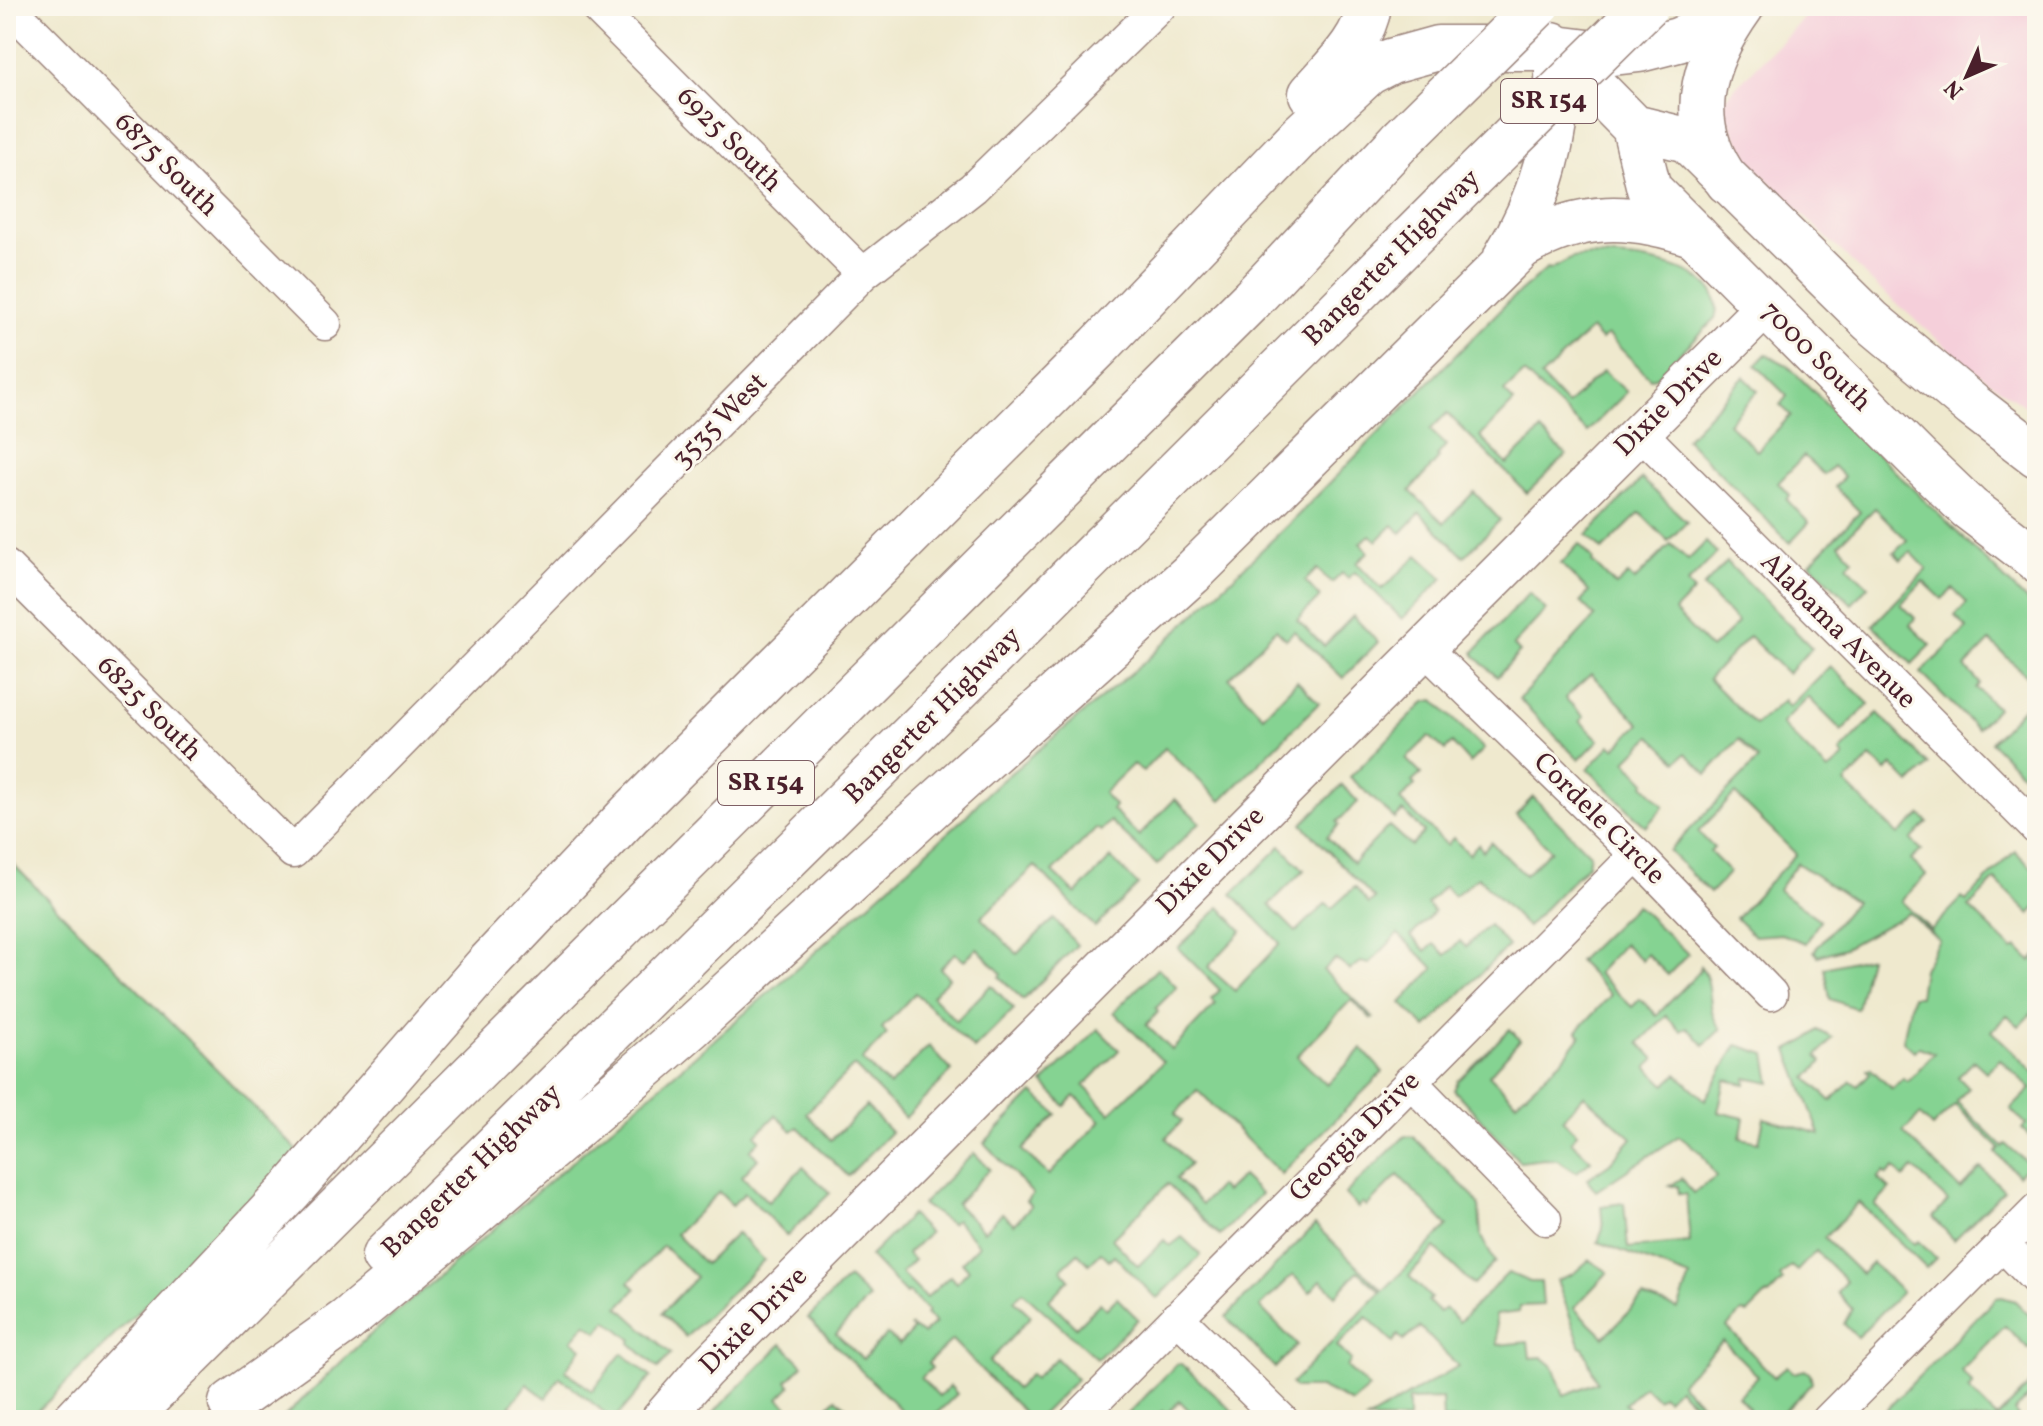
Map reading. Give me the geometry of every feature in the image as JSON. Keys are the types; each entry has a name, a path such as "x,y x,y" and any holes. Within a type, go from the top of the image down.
{"main road":[{"path":"1255,184 1276,140 1292,116 1352,46 1369,6"},
{"path":"1513,6 1604,54 1659,46 1696,32 1740,6"},
{"name":"SR 154","path":"125,1420 1253,298 1401,140 1537,6"},
{"name":"Bangerter Highway","path":"223,1412 523,1122 1646,6"},
{"path":"1728,182 1717,168 1704,135 1702,92 1717,48 1740,6"},
{"path":"75,1420 290,1191 488,964 618,827 1099,346 1331,105 1368,73 1391,61 1438,48 1554,27"},
{"path":"1554,27 1634,127 1687,140 1871,321 2037,455"},
{"path":"1492,273 1518,238 1538,192 1556,103 1554,27"},
{"name":"7000 South","path":"1634,127 1649,189 1949,489 2037,560"},
{"path":"223,1412 357,1312 691,1027 1191,574 1521,247 1538,236 1577,222 1621,219 1671,227 1695,235"}],"street":[{"name":"6875 South","path":"8,6 325,324"},
{"name":"6925 South","path":"595,6 863,274"},
{"name":"3535 West","path":"293,852 863,274 973,188 1160,6"},
{"name":"Dixie Drive","path":"661,1420 714,1360 1766,306"},
{"name":"Alabama Avenue","path":"1640,432 2037,829"},
{"name":"6825 South","path":"6,566 293,852"},
{"name":"Cordele Circle","path":"1424,648 1636,855 1771,994"},
{"name":"Georgia Drive","path":"1076,1420 1636,855"},
{"path":"1410,1081 1545,1219"},
{"path":"1828,1420 2037,1210"},
{"path":"2002,1244 2037,1280"},
{"path":"1177,1317 1282,1420"}],"shaded area":[{"path":"1816,6 2037,6 2037,415 1971,368 1875,285 1748,161 1720,103"}],"green space":[{"path":"1591,256 1650,261 1692,275 1708,286 1716,301 1715,319 1656,377 1650,378 1607,335 1601,340 1591,329 1541,377 1567,405 1603,371 1627,392 1587,432 1524,373 1504,392 1514,402 1480,437 1507,464 1541,431 1566,455 1527,493 1447,413 1430,430 1446,445 1437,456 1439,458 1410,491 1444,523 1474,492 1500,520 1464,557 1420,513 1401,533 1393,525 1377,541 1370,535 1360,543 1368,552 1357,563 1382,589 1418,555 1443,578 1402,619 1355,572 1348,578 1342,573 1332,583 1317,569 1305,581 1320,597 1297,620 1324,646 1353,616 1378,642 1343,678 1294,631 1286,639 1276,629 1229,678 1263,716 1297,681 1319,703 1221,801 1165,748 1143,771 1133,764 1103,793 1115,806 1112,810 1139,836 1175,799 1200,822 1157,865 1110,821 1101,831 1096,828 1053,872 1076,894 1111,858 1138,885 1095,927 1035,866 981,918 1017,954 1054,919 1077,945 1023,1000 977,948 964,961 955,953 940,968 949,978 932,996 956,1021 991,985 1014,1009 974,1049 915,993 882,1028 887,1034 862,1060 889,1086 929,1046 952,1071 905,1118 854,1066 806,1113 831,1140 866,1106 891,1132 848,1176 798,1127 792,1131 776,1115 756,1135 760,1140 750,1150 758,1159 742,1176 768,1202 803,1167 830,1193 787,1236 745,1193 732,1205 719,1192 676,1234 705,1264 737,1233 764,1260 686,1337 662,1313 696,1277 663,1246 629,1282 636,1289 619,1307 671,1354 658,1368 630,1343 632,1340 607,1320 598,1332 586,1323 572,1340 582,1348 565,1370 592,1391 622,1353 651,1377 614,1420 560,1377 546,1398 527,1384 510,1406 524,1417 521,1420 281,1420 362,1342 802,964 964,818 989,791 1148,659 1296,517 1508,302 1547,269 1572,258"},
{"path":"1766,354 1787,365 2037,611 2037,686 1990,641 1965,667 1980,683 1976,688 1997,708 1977,729 1921,673 1967,628 1955,616 1967,603 1953,589 1942,599 1923,581 1901,604 1915,618 1910,625 1931,645 1912,664 1873,625 1927,569 1911,552 1901,560 1894,553 1907,540 1875,508 1839,544 1853,559 1847,565 1868,586 1852,604 1810,563 1860,512 1835,487 1844,477 1833,466 1824,475 1804,456 1778,483 1790,495 1787,500 1809,523 1790,543 1686,439 1744,377 1758,391 1728,423 1757,451 1791,415 1780,405 1787,396 1756,365"},
{"path":"1642,479 1687,522 1668,541 1640,513 1602,550 1587,535"},
{"path":"1706,542 1717,553 1687,584 1694,591 1674,611 1711,649 1738,623 1703,587 1727,562 1812,648 1787,673 1749,636 1708,679 1755,725 1784,700 1789,707 1830,666 1869,704 1842,731 1808,697 1781,724 1828,771 1844,757 1840,752 1878,713 1929,765 1910,784 1892,765 1886,771 1871,757 1845,783 1898,835 1921,815 1928,822 1911,840 1922,850 1911,860 1926,875 1901,901 1931,930 1962,898 1966,901 2015,851 2037,873 2037,907 2030,914 1995,880 1969,907 2013,950 2017,947 2031,961 2037,955 2037,1008 2019,1026 2007,1015 1992,1031 2037,1075 2037,1143 2022,1129 2026,1124 2011,1109 2031,1089 2000,1059 1986,1072 1974,1061 1958,1077 1969,1088 1956,1101 2003,1147 2006,1144 2029,1164 2018,1175 1996,1153 2000,1149 1955,1105 1932,1127 1920,1115 1903,1132 1960,1189 1981,1168 2004,1190 1954,1240 1933,1217 1948,1201 1913,1168 1904,1178 1894,1168 1887,1175 1884,1172 1878,1178 1890,1189 1875,1205 1914,1244 1918,1241 1936,1258 1926,1268 1859,1202 1824,1238 1861,1274 1872,1263 1902,1292 1857,1337 1844,1324 1852,1309 1837,1292 1846,1281 1816,1251 1797,1271 1791,1266 1780,1277 1783,1281 1769,1295 1748,1313 1742,1312 1727,1327 1774,1377 1787,1366 1794,1373 1805,1370 1810,1374 1812,1383 1775,1420 1753,1420 1745,1412 1749,1408 1738,1396 1758,1376 1723,1341 1680,1383 1717,1420 1711,1420 1678,1388 1667,1399 1662,1395 1657,1399 1644,1386 1625,1404 1641,1420 1443,1420 1442,1399 1408,1400 1408,1420 1367,1420 1458,1366 1420,1327 1403,1341 1398,1335 1393,1342 1367,1317 1337,1346 1351,1360 1347,1367 1369,1388 1352,1403 1322,1388 1295,1388 1291,1384 1381,1292 1358,1271 1336,1295 1321,1280 1310,1292 1293,1275 1260,1307 1297,1345 1275,1368 1226,1317 1315,1225 1383,1291 1448,1226 1398,1175 1366,1207 1363,1203 1358,1208 1345,1194 1405,1136 1413,1137 1479,1205 1481,1237 1495,1262 1473,1285 1435,1248 1409,1276 1431,1298 1428,1301 1439,1312 1445,1308 1459,1322 1508,1273 1530,1282 1541,1282 1543,1305 1520,1306 1519,1312 1495,1315 1498,1345 1528,1342 1530,1358 1542,1357 1553,1366 1564,1395 1597,1382 1557,1280 1573,1274 1589,1260 1608,1272 1574,1308 1604,1337 1643,1297 1678,1309 1690,1277 1598,1242 1603,1229 1601,1206 1624,1203 1628,1248 1690,1242 1686,1194 1679,1194 1678,1186 1670,1186 1682,1178 1693,1193 1716,1177 1701,1153 1679,1136 1596,1191 1587,1179 1610,1163 1632,1138 1584,1095 1562,1119 1577,1133 1571,1141 1591,1160 1577,1172 1557,1160 1520,1162 1454,1090 1458,1081 1510,1029 1520,1040 1489,1075 1516,1102 1563,1059 1581,1035 1577,1031 1611,995 1578,961 1636,905 1688,954 1668,975 1647,954 1642,961 1624,944 1597,973 1632,1007 1640,999 1657,1015 1699,972 1700,966 1708,981 1713,1014 1721,1029 1704,1045 1687,1027 1681,1031 1666,1016 1639,1043 1655,1059 1647,1067 1665,1085 1677,1074 1705,1100 1737,1045 1766,1054 1771,1083 1746,1078 1746,1084 1725,1080 1718,1112 1744,1118 1740,1138 1759,1142 1764,1118 1820,1134 1788,1050 1818,1030 1833,1038 1817,1056 1822,1062 1807,1078 1831,1101 1851,1081 1858,1086 1870,1073 1867,1070 1870,1068 1892,1089 1903,1078 1908,1081 1934,1053 1919,1047 1914,1051 1903,1041 1912,996 1919,996 1923,969 1939,940 1909,913 1845,948 1818,956 1814,951 1855,902 1797,863 1778,890 1820,920 1806,943 1781,934 1754,936 1736,918 1796,854 1735,794 1698,832 1714,848 1710,852 1730,872 1710,893 1669,851 1758,760 1739,739 1707,774 1686,753 1677,761 1651,736 1626,761 1664,806 1646,827 1588,769 1611,745 1615,748 1640,724 1591,674 1565,698 1584,717 1580,721 1599,740 1579,760 1519,699 1595,617 1580,602 1589,592 1561,564 1579,544 1616,586 1628,575 1634,581 1671,544 1688,560"},
{"path":"1529,593 1546,610 1513,645 1520,652 1497,677 1474,652"},
{"path":"2037,693 2037,715 2025,728 2037,740 2036,788 1991,742"},
{"path":"1434,700 1484,749 1470,763 1452,743 1445,750 1429,736 1406,759 1421,774 1400,800 1447,845 1453,838 1469,854 1478,844 1483,851 1491,842 1525,875 1551,850 1516,815 1533,797 1590,854 1588,864 1527,927 1478,877 1454,896 1444,886 1427,904 1434,912 1411,936 1426,951 1434,944 1446,955 1460,941 1466,947 1489,925 1508,946 1426,1028 1401,1003 1434,968 1398,934 1369,964 1361,962 1350,970 1335,959 1323,970 1373,1018 1351,1000 1297,1056 1327,1085 1362,1049 1383,1072 1281,1174 1197,1090 1175,1114 1182,1121 1166,1138 1190,1164 1176,1179 1202,1204 1219,1186 1225,1192 1242,1176 1261,1194 1220,1236 1168,1184 1112,1239 1138,1266 1164,1240 1170,1246 1182,1237 1201,1255 1157,1299 1114,1255 1109,1260 1101,1252 1089,1264 1078,1253 1061,1269 1069,1279 1049,1300 1076,1327 1100,1303 1106,1309 1117,1298 1138,1319 1097,1359 1023,1292 1014,1300 1031,1316 989,1362 1016,1389 1030,1374 1034,1379 1056,1358 1077,1379 1036,1420 1031,1420 952,1340 928,1363 932,1368 921,1378 939,1396 950,1386 957,1394 930,1420 911,1420 808,1318 848,1278 869,1298 836,1334 863,1359 887,1334 899,1345 913,1330 910,1326 923,1334 935,1323 926,1314 928,1311 908,1292 906,1294 870,1256 911,1215 929,1233 907,1254 914,1260 901,1273 926,1298 950,1276 956,1283 969,1270 962,1262 979,1245 956,1220 951,1224 922,1204 974,1153 990,1169 956,1204 984,1231 1002,1213 1014,1224 1031,1206 1026,1201 1033,1194 984,1143 1033,1093 1057,1114 1022,1150 1049,1175 1101,1121 1075,1096 1065,1106 1043,1083 1098,1029 1119,1050 1084,1086 1110,1113 1163,1062 1114,1012 1158,968 1177,987 1156,1008 1158,1012 1146,1025 1172,1050 1216,1004 1211,999 1220,990 1178,948 1220,907 1242,931 1208,967 1235,991 1280,943 1232,894 1281,846 1304,870 1269,905 1296,932 1326,903 1332,908 1355,887 1369,904 1375,899 1302,824 1342,785 1358,802 1337,822 1339,825 1327,837 1353,863 1389,826 1411,846 1424,832 1403,811 1395,819 1350,777 1425,702"},
{"path":"6,857 299,1152 29,1420 6,1420"},
{"path":"1869,957 1857,1009 1830,999 1825,968"},
{"path":"1996,1298 2015,1301 2037,1323 2037,1340 2029,1349 2005,1326 1961,1371 1973,1384 1968,1389 1997,1418 2037,1378 2037,1388 2014,1411 2018,1416 2014,1420 1876,1420"},
{"path":"782,1344 803,1365 787,1381 791,1386 779,1398 801,1420 767,1420 760,1414 755,1420 706,1420"},
{"path":"1177,1364 1181,1364 1243,1420 1198,1420 1180,1401 1166,1414 1162,1411 1153,1420 1129,1420 1125,1417"},
{"path":"836,1398 861,1420 815,1420"}]}
